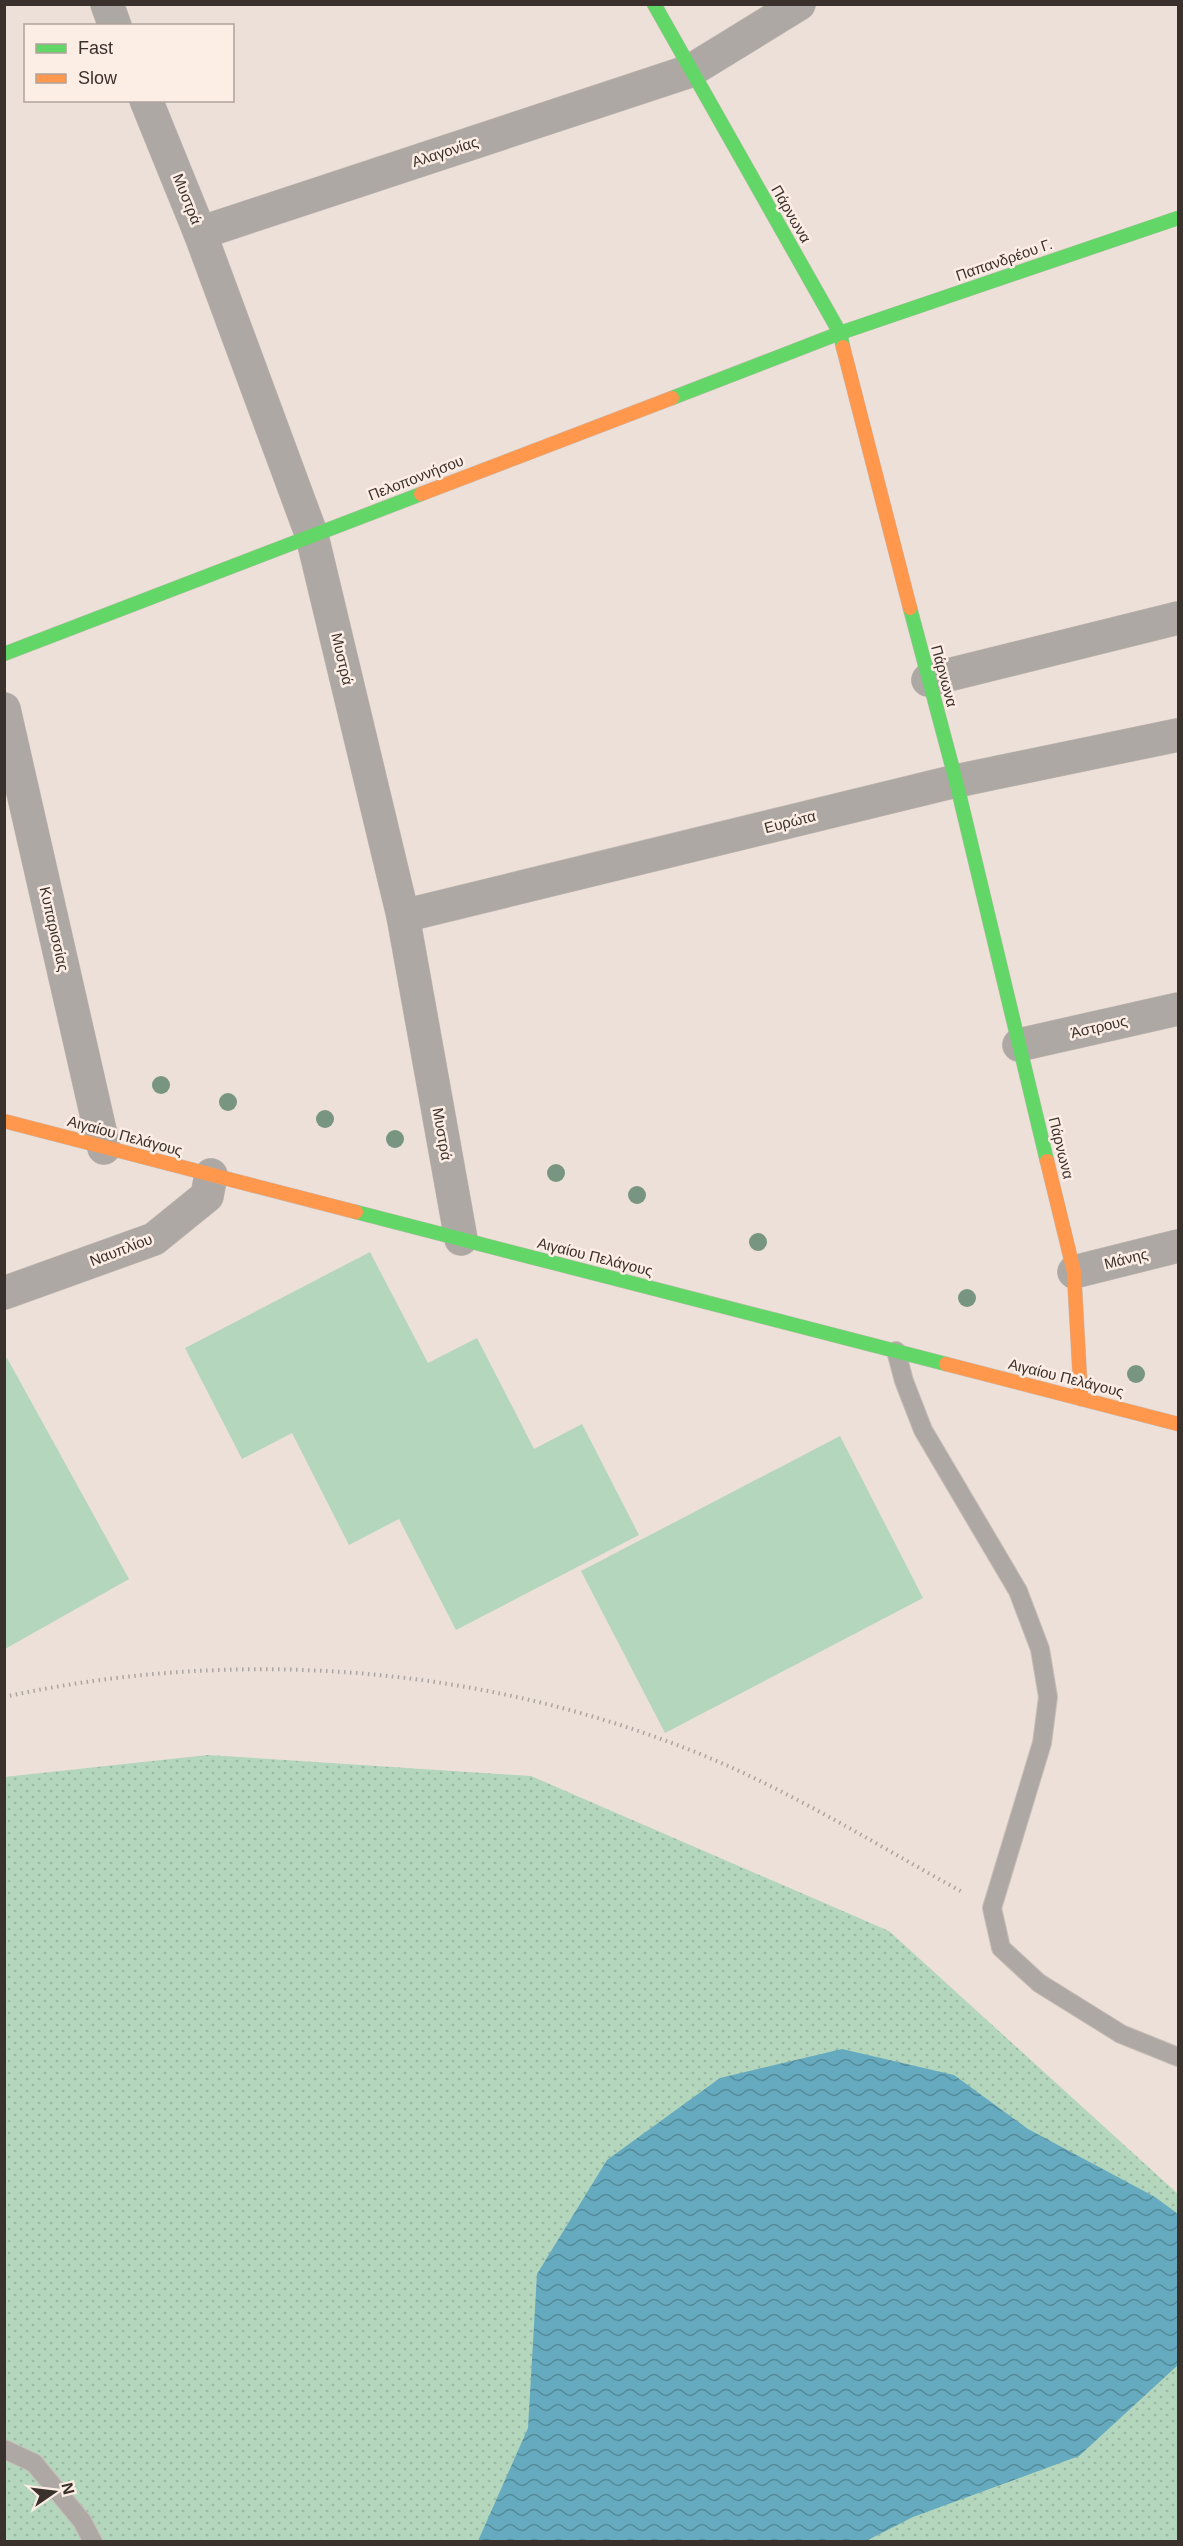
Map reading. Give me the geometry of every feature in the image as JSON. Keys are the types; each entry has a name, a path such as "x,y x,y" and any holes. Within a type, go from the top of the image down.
{"street":[{"path":"107,4 115,24"},
{"name":"Πάρνωνα","path":"654,4 840,333 956,781 1074,1272 1081,1399"},
{"name":"Αλαγονίας","path":"200,233 690,71 800,4"},
{"name":"Μυστρά","path":"147,102 200,233 312,536 403,916 461,1239"},
{"name":"Παπανδρέου Γ.","path":"840,333 1179,218"},
{"name":"Πελοποννήσου","path":"4,654 840,333"},
{"path":"928,680 1179,618"},
{"name":"Κυπαρισσίας","path":"4,710 104,1148"},
{"name":"Ευρώτα","path":"403,916 956,781 1179,735"},
{"name":"Άστρους","path":"1019,1045 1179,1009"},
{"name":"Αιγαίου Πελάγους","path":"4,1121 1179,1424"},
{"name":"Ναυπλίου","path":"4,1293 154,1239 207,1196 211,1175"},
{"name":"Μάνης","path":"1074,1272 1179,1246"}],"lane":[{"path":"896,1352 904,1381 923,1430 1018,1591 1041,1649 1048,1697 1042,1743 992,1908 1001,1948 1039,1983 1120,2034 1179,2057"},
{"path":"4,2449 34,2463 82,2521 93,2541"}],"path":[{"path":"4,1697 103,1680 189,1671 275,1669 362,1673 436,1680 509,1694 581,1712 706,1757 766,1785 992,1908"}],"green space":[{"path":"370,1252 428,1363 477,1338 534,1449 582,1424 639,1535 456,1630 399,1519 349,1545 292,1433 242,1459 185,1348"},
{"path":"7,1358 129,1579 5,1649 4,1359"},
{"path":"840,1436 923,1598 665,1733 581,1571"},
{"path":"208,1755 531,1776 889,1931 1178,2194 1178,2541 5,2541 4,1777"}],"water":[{"path":"842,2049 954,2075 1028,2129 1155,2197 1178,2214 1178,2365 1079,2456 913,2517 866,2541 478,2541 528,2428 537,2274 607,2160 720,2078"}],"traffic: fast":[{"path":"654,4 840,333 843,347"},
{"path":"672,398 840,333 1178,218"},
{"path":"4,654 421,494"},
{"path":"910,608 956,781 1047,1161"},
{"path":"356,1212 946,1364"}],"traffic: slow":[{"path":"843,347 910,608"},
{"path":"421,494 672,398"},
{"path":"4,1121 356,1212"},
{"path":"1047,1161 1074,1272 1081,1399"},
{"path":"946,1364 1178,1424"}]}
